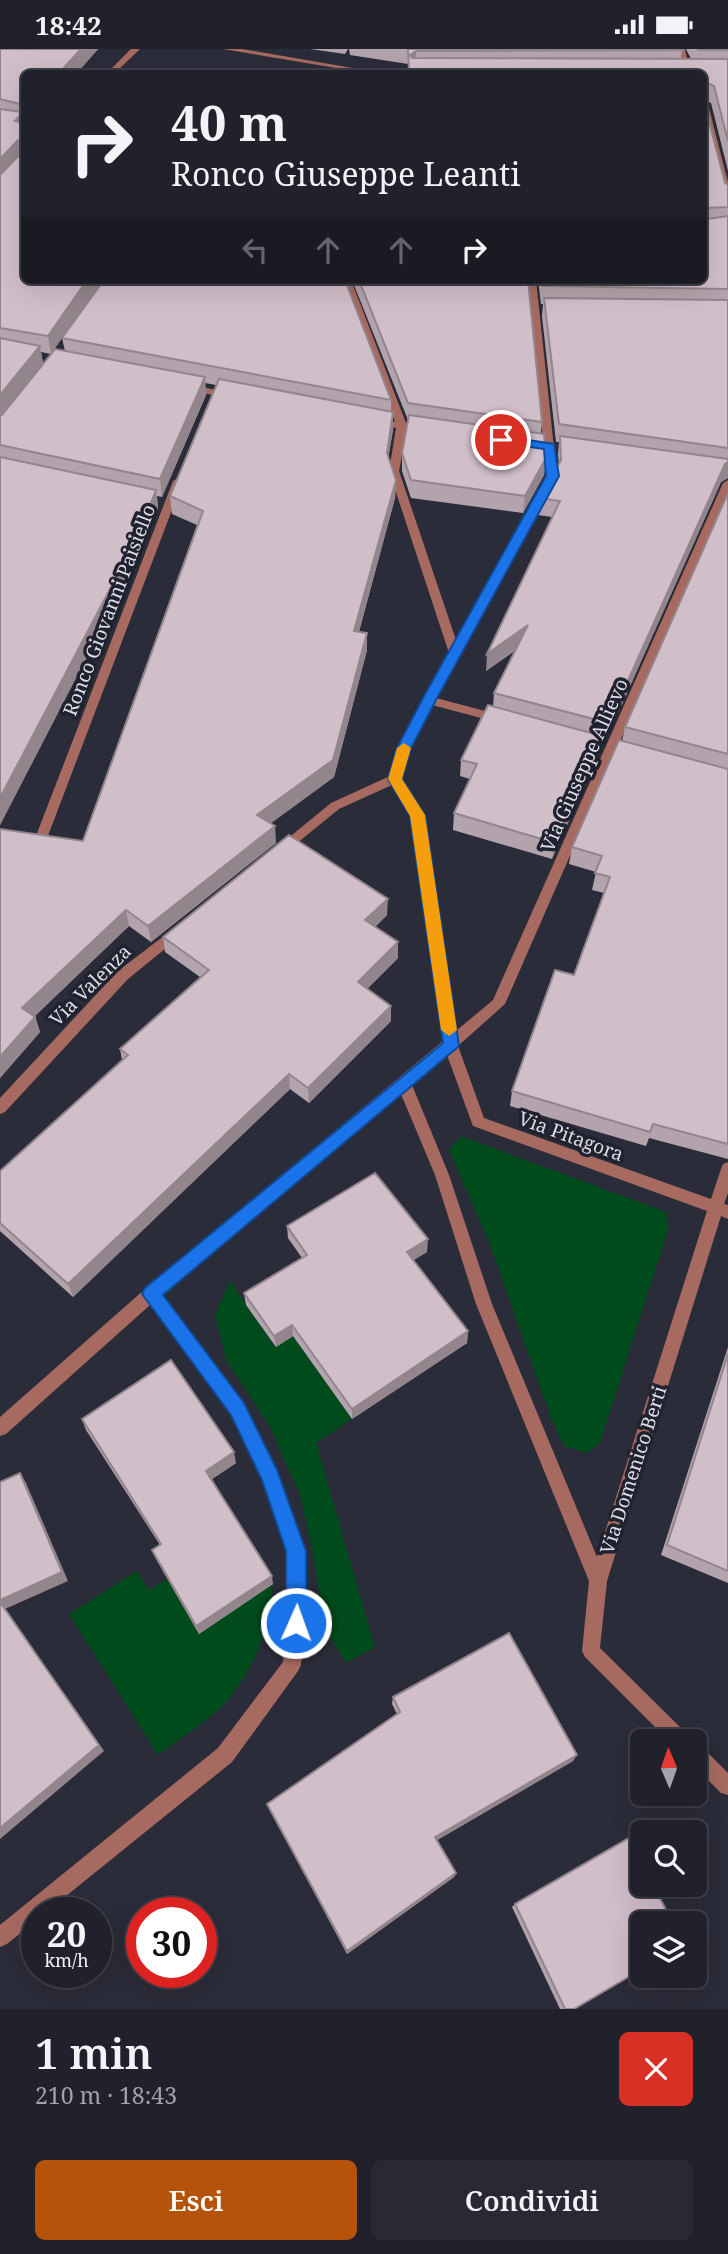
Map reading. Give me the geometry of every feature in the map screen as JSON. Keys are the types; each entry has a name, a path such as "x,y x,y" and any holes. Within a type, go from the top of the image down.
{"street":[{"path":"114,70 136,49"},
{"path":"228,49 270,52 363,70"},
{"path":"681,49 684,63 689,70"},
{"path":"707,114 728,200"},
{"path":"707,141 715,141"},
{"path":"348,284 402,426 394,471 456,653"},
{"path":"451,1046 417,815 395,779 404,748 552,476 543,445 532,284"},
{"path":"535,310 549,310"},
{"path":"175,385 242,397"},
{"path":"210,405 215,393"},
{"path":"362,419 443,432"},
{"path":"543,445 564,448"},
{"name":"Ronco Giovanni Paisiello","path":"40,841 184,467"},
{"name":"Via Giuseppe Allievo","path":"0,1429 151,1294 498,1004 613,750 728,483"},
{"path":"155,501 168,504"},
{"path":"429,700 508,721"},
{"path":"271,856 335,806 395,779"},
{"name":"Via Valenza","path":"0,1108 123,975 186,924"},
{"name":"Via Pitagora","path":"451,1046 478,1122 722,1211"},
{"path":"404,1083 442,1175 484,1304 598,1581"},
{"name":"Via Domenico Berti","path":"670,1729 591,1651 598,1581 722,1211 728,1168"},
{"path":"0,1937 225,1755 292,1665 297,1602 296,1551 270,1477 237,1409 151,1294"},
{"path":"707,1766 728,1786"}],"green space":[{"path":"461,1136 666,1212 668,1230 600,1443 587,1453 564,1446 551,1418 489,1242 449,1150"},
{"path":"230,1281 275,1347 293,1336 352,1419 316,1443 375,1647 346,1663 324,1627 314,1558 300,1495 269,1425 226,1360 215,1315"},
{"path":"137,1571 149,1590 167,1579 199,1634 273,1584 261,1643 240,1683 216,1712 158,1755 69,1614"}],"building":[{"path":"0,49 81,49 62,70 21,70 21,104 0,99"},
{"path":"408,49 683,50 416,51 410,55 412,58 728,59 728,141 714,86 707,83 707,70 409,70"},
{"path":"0,109 21,112 15,121 21,122 21,141 18,140 0,159"},
{"path":"707,114 725,183 728,185 728,207 707,208"},
{"path":"21,153 21,284 84,284 48,336 0,328 0,175"},
{"path":"728,216 728,289 543,286 707,284 707,219"},
{"path":"101,284 347,284 391,400 62,338"},
{"path":"361,284 528,284 542,422 408,403"},
{"path":"544,298 728,300 728,448 559,424"},
{"path":"0,338 40,346 0,395"},
{"path":"55,349 205,377 160,479 0,445 0,415"},
{"path":"219,379 393,412 387,453 396,480 354,631 367,633 333,760 257,815 275,826 148,926 126,910 22,1008 35,1017 0,1057 0,829 83,841 203,511 170,496"},
{"path":"409,415 544,434 546,458 525,496 411,480 402,453"},
{"path":"560,436 728,459 609,723 494,693 528,625 487,654 560,501 540,498 561,460"},
{"path":"0,457 156,490 139,534 0,798"},
{"path":"728,493 728,754 625,727"},
{"path":"488,705 602,736 555,843 454,813 477,764 461,760"},
{"path":"619,740 728,769 728,1144 653,1124 650,1132 512,1091 555,970 574,975 610,877 595,873 602,856 572,847"},
{"path":"289,835 388,899 365,920 398,942 358,982 391,1006 308,1088 289,1074 68,1284 0,1223 0,1171 128,1055 120,1049 209,970 163,937"},
{"path":"375,1173 428,1239 407,1252 468,1331 352,1409 292,1325 274,1336 244,1293 307,1255 287,1226"},
{"path":"728,1354 728,1571 667,1545"},
{"path":"171,1360 234,1452 206,1471 272,1576 196,1626 152,1550 161,1544 82,1419"},
{"path":"20,1473 62,1572 0,1600 0,1482"},
{"path":"0,1602 99,1745 0,1828"},
{"path":"509,1633 577,1755 435,1837 456,1873 347,1951 267,1804 400,1712 393,1697"},
{"path":"629,1838 630,1897 659,1897 667,1911 630,1911 630,1976 574,2009 565,2009 515,1904"}],"slow traffic":[{"path":"404,748 395,779 417,815 449,1030"}],"route":[{"path":"296,1623 296,1551 270,1477 237,1409 151,1294 451,1046 417,815 395,779 404,748 552,476 550,446 501,440"}]}
